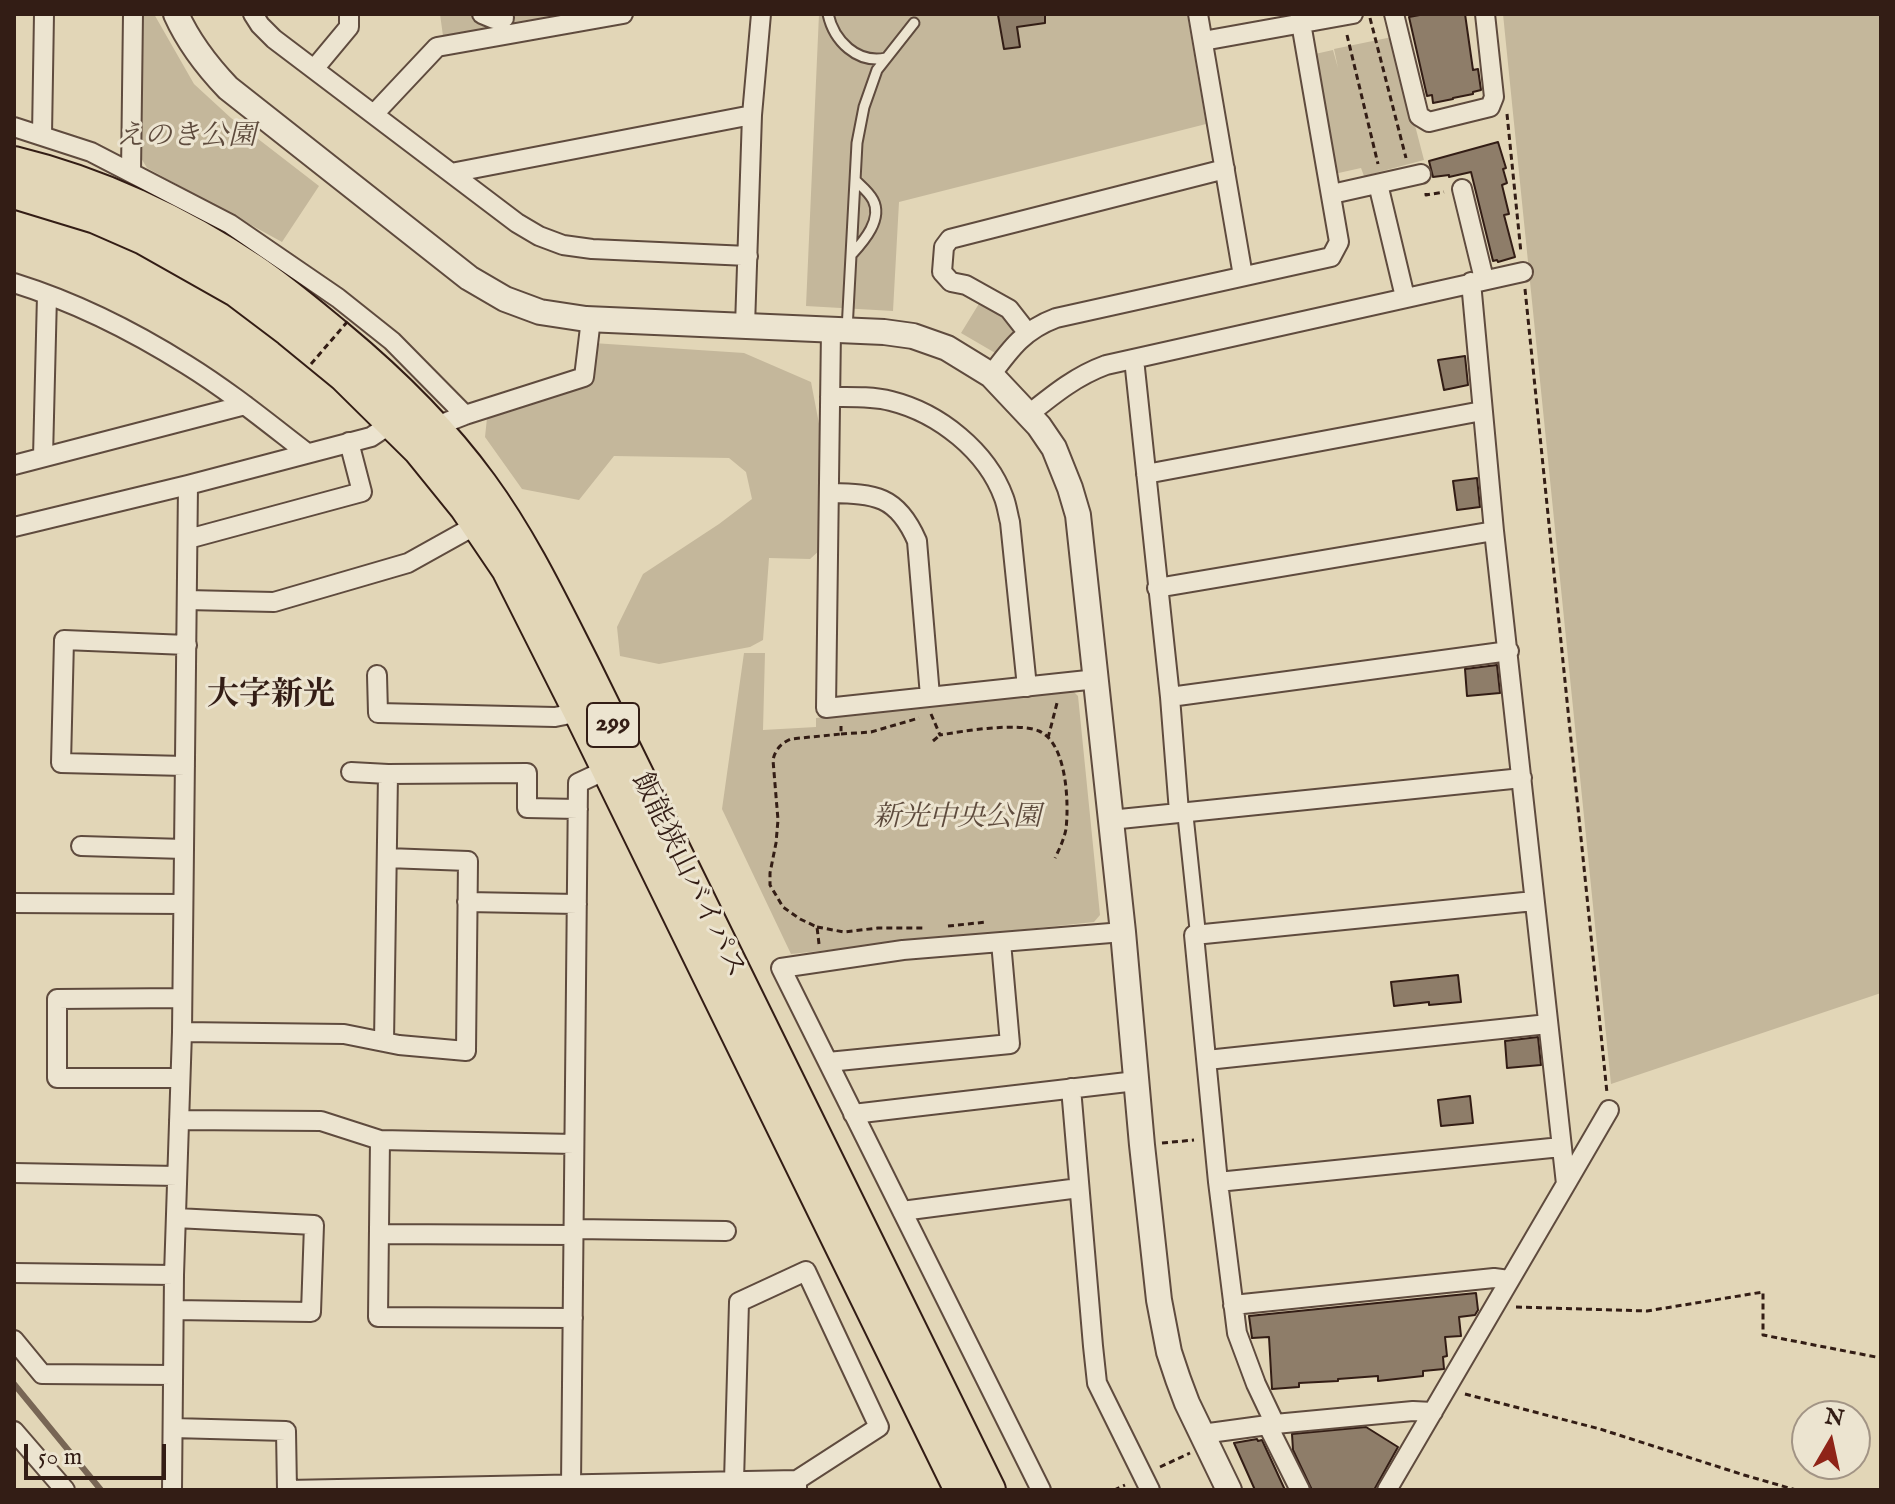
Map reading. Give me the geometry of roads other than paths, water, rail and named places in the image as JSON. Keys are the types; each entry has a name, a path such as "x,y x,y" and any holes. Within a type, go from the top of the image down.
{"highway":[{"name":"飯能狭山バイパス","path":"14,163 108,193 156,215 251,269 360,355 408,399 483,487 523,548 583,665 989,1490"},
{"name":"飯能狭山バイパス","path":"14,192 96,217 144,238 236,290 344,375 419,449 478,524 508,569 580,712 961,1490"}],"street":[{"path":"42,135 44,14"},
{"path":"131,172 133,14"},
{"path":"176,14 208,68 252,109 469,278 505,299 540,312 591,319 913,336 947,348 991,375 1029,414 1054,448 1078,515 1162,1322 1178,1379 1229,1490"},
{"path":"253,14 274,39 517,223 539,236 563,245 592,249 748,256"},
{"path":"314,69 349,27 349,14"},
{"path":"482,14 494,19 504,18"},
{"path":"374,114 437,47 623,14"},
{"path":"745,326 752,115 761,14"},
{"path":"1198,14 1243,276"},
{"path":"1394,14 1419,116 1429,122 1490,107 1494,97 1485,14"},
{"path":"1203,41 1347,15"},
{"path":"991,375 1027,332 1056,318 1331,257 1339,242 1301,23"},
{"path":"451,173 752,115"},
{"path":"14,127 91,152 230,224 338,298 392,341 465,415"},
{"path":"1027,332 1009,309 966,285 951,282 942,272 944,247 950,239 1225,169"},
{"path":"1332,194 1378,176 1421,174"},
{"path":"1378,176 1405,297"},
{"path":"1462,189 1478,281 1482,411 1566,1184"},
{"path":"1029,414 1079,377 1106,365 1523,272"},
{"path":"14,283 108,320 148,341 190,366 307,453"},
{"path":"43,457 47,295"},
{"path":"435,430 465,415 584,377 591,319"},
{"path":"839,330 830,397 826,708 930,705 1027,687 1097,679"},
{"path":"1134,359 1157,588 1198,934"},
{"path":"830,397 888,400 914,407 968,443 993,476 1010,522 1027,687"},
{"path":"14,465 245,405"},
{"path":"1146,474 1482,411"},
{"path":"14,527 371,437 392,423"},
{"path":"188,539 362,492 349,442"},
{"path":"172,1490 174,1275 182,1032 188,485"},
{"path":"830,493 873,495 889,503 910,524 917,541 930,705"},
{"path":"187,600 274,602 408,563 478,524"},
{"path":"1157,588 1494,531"},
{"path":"185,766 61,763 64,640 187,645"},
{"path":"1170,697 1509,651"},
{"path":"377,675 378,713 555,717 580,712"},
{"path":"571,1487 578,783 608,769"},
{"path":"351,772 527,773 527,808 578,809"},
{"path":"384,1042 388,774"},
{"path":"1110,820 1522,778"},
{"path":"81,846 184,849"},
{"path":"182,1032 344,1034 384,1042 466,1051 468,861 387,858"},
{"path":"1300,1490 1237,1333 1218,1182 1194,935 1534,901"},
{"path":"467,902 577,904"},
{"path":"14,903 183,904"},
{"path":"1041,1490 781,968 903,950 1123,932"},
{"path":"828,1062 1010,1044 1001,942"},
{"path":"180,1078 57,1078 57,999 182,998"},
{"path":"1207,1060 1548,1024"},
{"path":"853,1114 1136,1081"},
{"path":"1071,1088 1097,1383 1150,1490"},
{"path":"1387,1490 1609,1110"},
{"path":"179,1120 321,1121 380,1140 574,1144"},
{"path":"380,1140 378,1317 573,1318"},
{"path":"1218,1182 1561,1147"},
{"path":"14,1173 177,1176"},
{"path":"902,1211 1079,1188"},
{"path":"174,1310 311,1312 314,1225 176,1218"},
{"path":"379,1234 726,1231"},
{"path":"173,1428 286,1431 287,1490 571,1487 734,1481 797,1485 879,1427 806,1271 739,1302 734,1481"},
{"path":"14,1273 174,1275"},
{"path":"1233,1305 1494,1278 1509,1280"},
{"path":"14,1340 42,1374 173,1375"},
{"path":"1202,1434 1413,1411 1433,1412"},
{"path":"14,1431 65,1490"}],"lane":[{"path":"828,14 832,30 852,50 866,59 886,58"},
{"path":"839,330 852,254 857,143 864,107 877,70 914,23"},
{"path":"852,254 871,228 876,207 871,195 855,180"}],"waterway":[{"path":"14,1384 101,1490"}],"district":[{"name":"大字新光","path":"271,697"}],"park label":[{"name":"えのき公園","path":"186,138"},
{"name":"新光中央公園","path":"957,819"}]}
